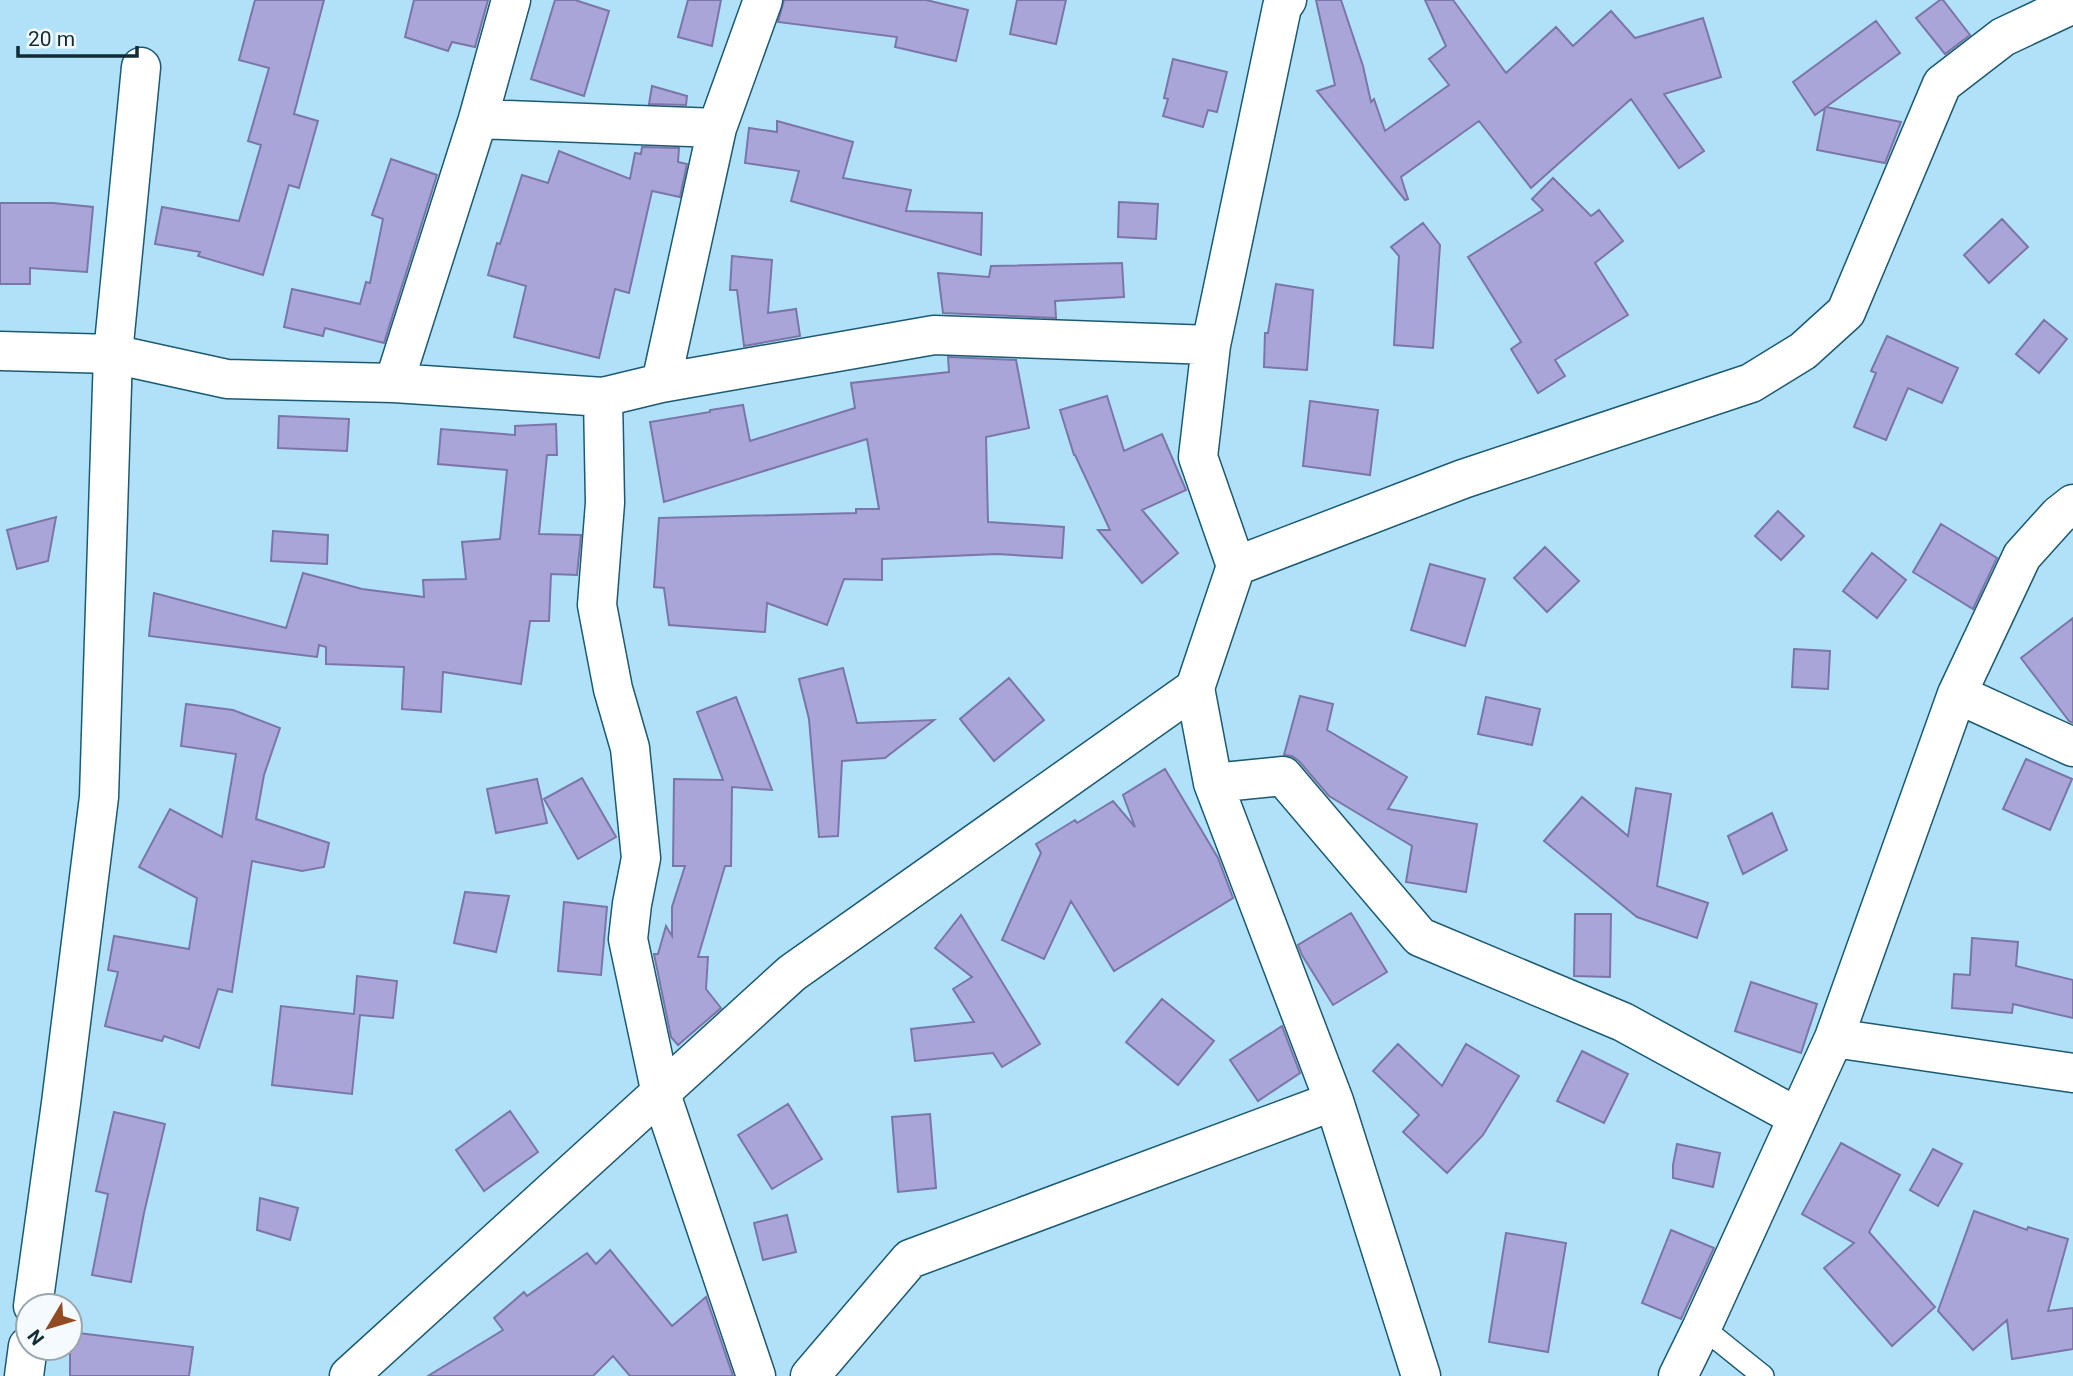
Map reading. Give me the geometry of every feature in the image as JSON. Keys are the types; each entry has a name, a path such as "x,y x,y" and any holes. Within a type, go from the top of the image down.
{"street":[{"path":"394,383 478,119 512,0"},
{"path":"661,383 717,128 763,0"},
{"path":"1287,0 1282,7 1212,345 1198,457 1236,566 1195,688 1213,783 1334,1101 1421,1376"},
{"path":"1236,566 1463,479 1751,383 1804,351 1846,312 1942,84 2003,37 2073,4"},
{"path":"35,1292 99,797 113,354 141,67"},
{"path":"478,119 717,128"},
{"path":"0,351 113,354 227,379 394,383 603,397 661,383 934,335 1212,345"},
{"path":"603,397 605,503 597,606 613,689 630,748 641,858 628,939 661,1094 756,1376"},
{"path":"1678,1376 1834,1038 1957,694 2022,556 2059,515 2073,504"},
{"path":"349,1376 792,973 1195,688"},
{"path":"1957,694 2073,747"},
{"path":"1213,783 1283,776 1420,937 1623,1022 1797,1117"},
{"path":"1834,1038 2073,1073"},
{"path":"810,1376 910,1259 1334,1101"}],"lane":[{"path":"1702,1327 1763,1376"}],"building":[{"path":"255,0 324,0 294,114 318,121 299,188 289,185 263,275 198,256 200,252 155,244 162,207 239,221 261,145 248,141 269,68 239,60"},
{"path":"414,0 488,0 475,47 452,42 448,51 405,37"},
{"path":"555,0 575,0 609,11 584,96 531,79"},
{"path":"688,0 721,0 712,46 678,37"},
{"path":"784,0 926,0 968,10 956,61 895,47 897,37 778,22"},
{"path":"1017,0 1066,0 1056,44 1010,34"},
{"path":"1316,0 1341,0 1363,66 1371,102 1374,99 1385,131 1449,85 1429,59 1446,46 1425,0 1453,0 1506,73 1556,27 1573,46 1611,11 1635,38 1703,18 1721,77 1664,94 1704,151 1679,168 1631,99 1531,188 1479,121 1401,177 1408,199 1405,200 1317,91 1335,85"},
{"path":"1943,0 1970,35 1945,54 1916,18"},
{"path":"1876,21 1900,53 1826,107 1901,122 1885,163 1817,150 1825,108 1815,115 1793,82"},
{"path":"1173,59 1227,72 1217,112 1208,110 1203,127 1163,116 1168,99 1164,98"},
{"path":"652,86 687,96 686,105 649,104"},
{"path":"777,121 853,142 843,178 911,190 906,211 982,213 981,255 791,201 799,171 745,163 749,128 777,132"},
{"path":"642,147 679,148 678,162 687,164 680,197 652,191 629,293 615,289 599,358 514,337 526,286 488,275 522,175 548,183 559,151 630,179 635,153 641,154"},
{"path":"391,159 437,175 384,343 325,328 323,336 284,327 292,289 360,304 366,282 370,283 383,219 372,215"},
{"path":"1553,178 1591,216 1599,210 1623,241 1595,263 1628,315 1555,360 1565,376 1538,393 1511,349 1521,342 1468,257 1543,210 1532,199"},
{"path":"1119,202 1158,204 1156,239 1118,237"},
{"path":"0,203 53,203 93,207 87,272 30,268 30,284 0,284"},
{"path":"2002,219 2028,247 1989,283 1964,255"},
{"path":"1423,223 1440,245 1433,348 1394,345 1399,256 1391,247"},
{"path":"732,256 772,260 768,313 796,309 800,336 744,346 737,290 730,290"},
{"path":"1122,263 1124,297 1055,301 1056,318 943,313 938,273 989,277 991,266"},
{"path":"1276,284 1313,290 1307,370 1264,367 1265,333 1268,333"},
{"path":"2044,320 2067,339 2039,373 2016,354"},
{"path":"1887,336 1958,368 1942,403 1908,388 1886,440 1854,427 1876,373 1871,371"},
{"path":"948,357 1016,360 1029,428 986,437 988,522 1064,527 1062,558 997,554 882,559 882,580 844,579 827,625 767,603 765,632 669,625 664,588 654,587 659,518 856,513 856,509 879,509 867,439 664,502 650,422 743,405 750,441 855,408 851,383 949,372"},
{"path":"1107,396 1124,451 1162,434 1186,490 1142,510 1178,553 1142,583 1098,530 1110,530 1074,455 1060,410"},
{"path":"1310,401 1378,410 1370,475 1303,466"},
{"path":"279,416 349,419 347,451 278,448"},
{"path":"556,424 557,455 547,455 539,534 581,535 577,575 551,574 549,621 530,621 521,684 443,672 441,712 402,709 404,667 326,664 326,647 319,645 317,657 149,636 154,593 286,628 303,573 362,589 424,597 423,580 466,579 462,542 500,539 507,470 438,464 441,429 515,435 515,426"},
{"path":"1778,511 1804,536 1781,560 1755,536"},
{"path":"56,517 48,561 17,569 7,530"},
{"path":"1941,524 1997,558 1973,609 1913,572"},
{"path":"273,531 328,535 327,564 271,561"},
{"path":"1545,547 1579,581 1547,612 1514,578"},
{"path":"1872,553 1906,580 1877,618 1843,591"},
{"path":"1430,564 1485,579 1465,646 1411,630"},
{"path":"2073,618 2073,723 2021,658"},
{"path":"1794,649 1830,651 1828,689 1792,687"},
{"path":"843,668 857,723 934,720 885,758 842,761 838,836 819,837 809,719 799,679"},
{"path":"1009,678 1044,720 994,761 960,719"},
{"path":"1300,696 1333,704 1327,730 1407,777 1388,809 1477,824 1466,892 1406,882 1412,846 1329,796 1299,761 1284,755"},
{"path":"736,697 772,790 732,787 731,866 725,866 698,957 708,957 706,989 721,1008 678,1045 671,1037 654,954 658,954 666,926 672,936 672,907 685,866 673,866 674,779 723,780 697,712"},
{"path":"1486,697 1540,709 1532,745 1478,734"},
{"path":"186,704 233,710 280,728 264,775 256,819 329,843 324,867 302,871 252,861 232,992 218,989 199,1048 164,1036 162,1041 105,1026 118,972 108,970 114,936 189,949 197,898 139,867 170,809 222,837 236,754 181,746"},
{"path":"2026,759 2072,779 2050,830 2003,809"},
{"path":"1165,769 1218,858 1233,898 1114,971 1071,901 1044,959 1002,940 1041,853 1036,844 1113,801 1135,827 1123,795"},
{"path":"582,778 616,837 578,859 544,799"},
{"path":"537,779 547,823 496,833 487,789"},
{"path":"1636,788 1671,794 1657,886 1708,903 1697,938 1637,917 1544,841 1582,797 1628,836"},
{"path":"1772,813 1787,850 1743,874 1728,836"},
{"path":"465,892 509,896 496,952 454,943"},
{"path":"564,902 607,907 601,975 558,971"},
{"path":"1351,913 1387,972 1333,1005 1298,945"},
{"path":"1575,914 1611,914 1610,977 1574,976"},
{"path":"961,915 1040,1044 1002,1067 993,1053 915,1061 911,1029 974,1022 953,989 972,977 935,948"},
{"path":"1972,938 2018,942 2016,966 2073,980 2073,1018 2013,1004 2012,1013 1952,1008 1954,974 1970,975"},
{"path":"357,976 397,981 393,1018 360,1015 352,1094 272,1085 281,1006 354,1014"},
{"path":"1751,982 1817,1004 1801,1053 1735,1031"},
{"path":"1162,999 1214,1041 1178,1085 1126,1042"},
{"path":"1282,1026 1300,1073 1258,1101 1230,1060"},
{"path":"1398,1044 1442,1086 1466,1044 1519,1076 1483,1135 1447,1173 1403,1132 1419,1115 1373,1071"},
{"path":"1582,1051 1628,1074 1604,1123 1557,1101"},
{"path":"788,1104 822,1159 772,1189 738,1135"},
{"path":"510,1111 538,1152 484,1191 456,1150"},
{"path":"114,1112 165,1124 131,1282 92,1275 108,1194 96,1191"},
{"path":"930,1114 936,1188 898,1192 892,1117"},
{"path":"1841,1143 1900,1175 1869,1232 1935,1307 1892,1346 1824,1268 1854,1243 1802,1214"},
{"path":"1677,1144 1720,1153 1713,1187 1673,1178"},
{"path":"1933,1149 1962,1164 1938,1206 1910,1190"},
{"path":"260,1198 298,1208 290,1240 257,1230"},
{"path":"1974,1211 2027,1230 2028,1227 2068,1239 2048,1311 2073,1308 2073,1349 2012,1359 2007,1320 1973,1350 1938,1311"},
{"path":"787,1215 796,1252 763,1260 754,1223"},
{"path":"1671,1230 1714,1248 1681,1319 1642,1303"},
{"path":"1506,1233 1566,1243 1548,1352 1489,1342"},
{"path":"610,1250 672,1326 706,1297 733,1376 630,1376 613,1356 593,1376 428,1376 503,1330 494,1318 524,1292 527,1296 587,1253 596,1264"},
{"path":"84,1334 193,1347 189,1376 70,1376 70,1362 84,1362"}]}
